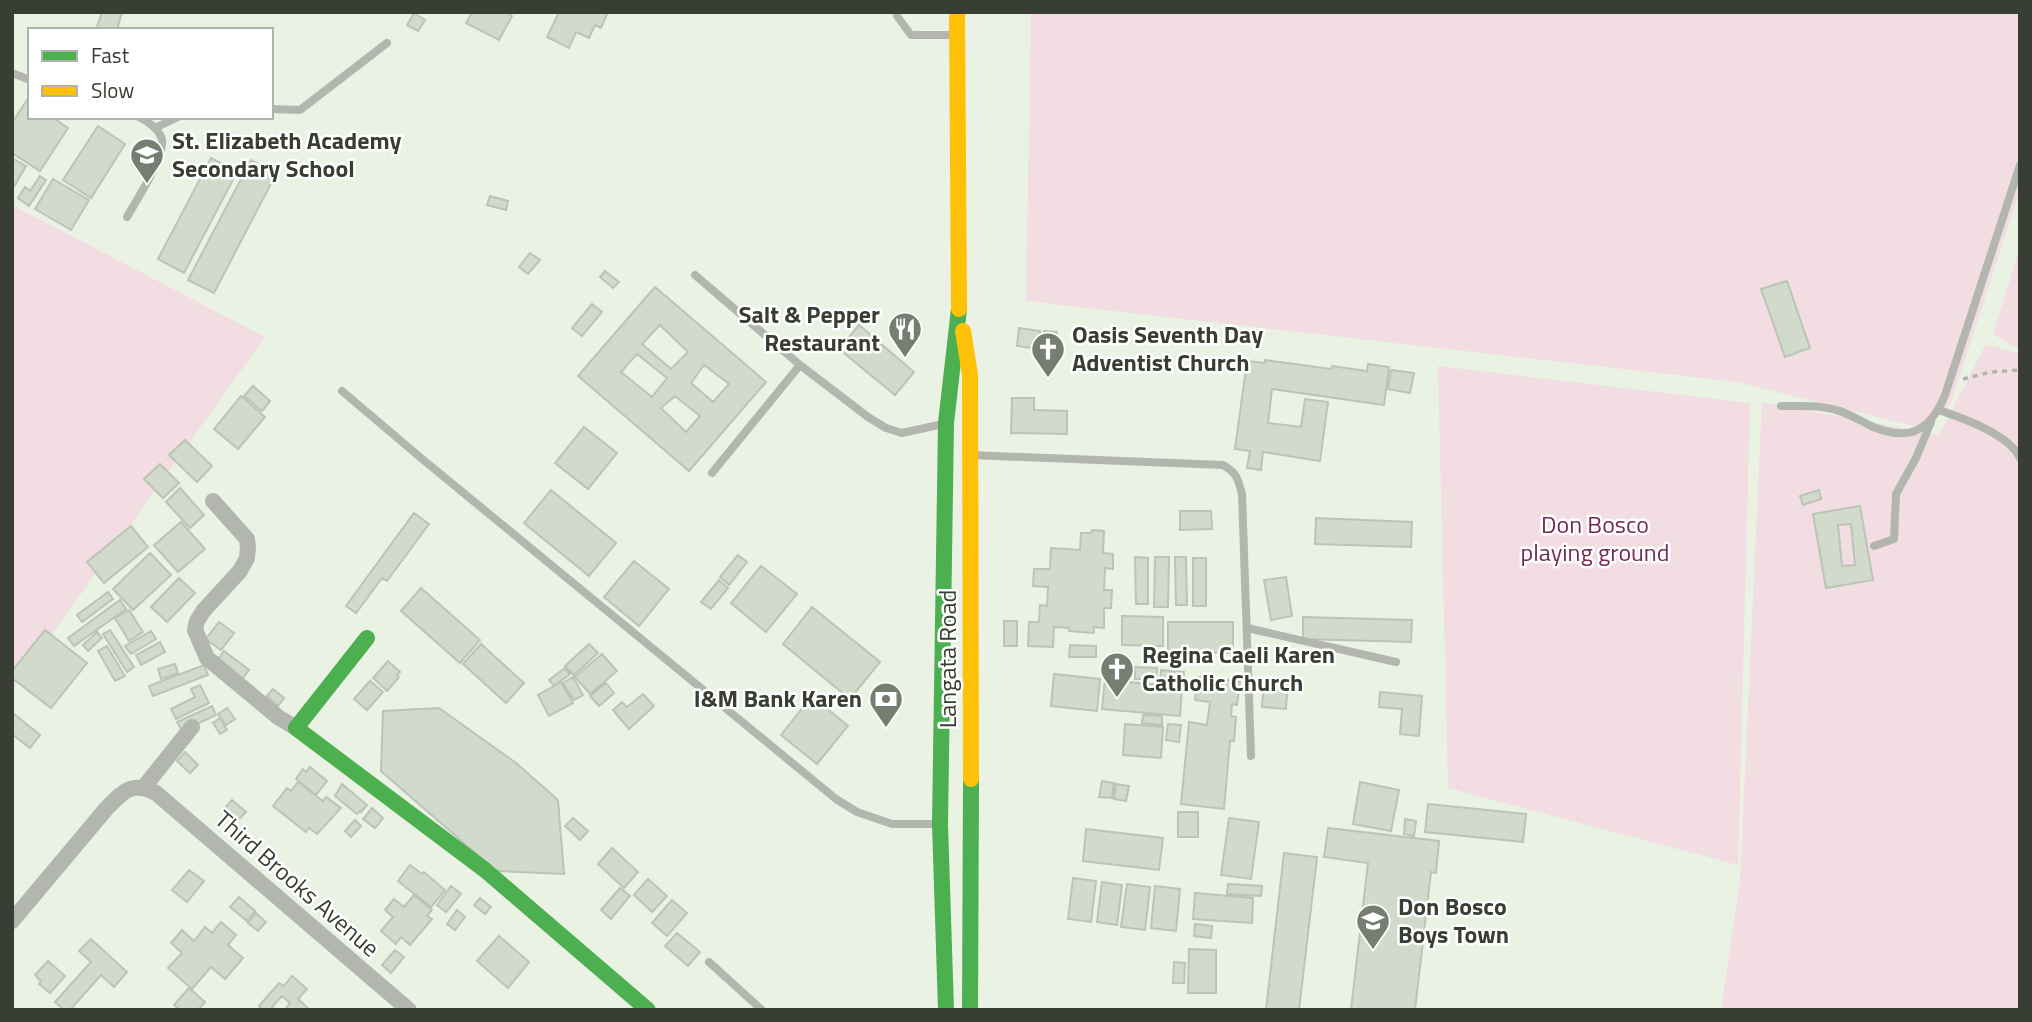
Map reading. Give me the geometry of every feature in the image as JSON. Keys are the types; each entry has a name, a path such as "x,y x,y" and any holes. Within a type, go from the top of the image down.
{"main road":[{"name":"Langata Road","path":"946,1010 940,824 946,423 959,309 957,12"},
{"name":"Langata Road","path":"959,309 970,375 970,1010"},
{"path":"367,638 296,729 485,870 648,1010"}],"street":[{"path":"213,501 247,540 247,558 240,571 204,610 195,630 207,658 260,703 296,729"},
{"path":"12,922 123,792 134,787 150,790 192,727"},
{"name":"Third Brooks Avenue","path":"150,790 409,1010"}],"lane":[{"path":"897,16 911,34 957,35"},
{"path":"273,109 300,110 387,43"},
{"path":"127,217 160,155 162,138 155,128 142,119"},
{"path":"155,128 174,119"},
{"path":"1874,546 1894,539 1896,494 1939,410 2020,165"},
{"path":"695,275 800,365 886,428 901,433 946,423"},
{"path":"712,473 800,365"},
{"path":"342,391 836,799 857,812 892,824 940,824"},
{"path":"1781,406 1833,409 1899,434 1913,432 1932,420"},
{"path":"1939,410 1982,426 2017,451 2020,458"},
{"path":"969,455 1223,465 1233,470 1242,494 1251,756"},
{"path":"1247,628 1396,662"},
{"path":"709,962 762,1010"}],"path":[{"path":"1949,382 1992,372 2020,370"}],"green space":[{"path":"1031,12 2020,12 2020,190 1951,403 1925,429 1737,382 1026,301"},
{"path":"12,205 265,337 12,690"},
{"path":"2020,247 2020,350 1993,334"},
{"path":"1986,344 2020,354 2020,1010 1721,1010 1740,881 1762,402 1939,435"},
{"name":"Don Bosco playing ground","path":"1438,366 1750,403 1738,865 1448,788"}],"building":[{"path":"102,12 122,12 118,28 97,28"},
{"path":"472,12 506,12 512,16 499,40 466,23"},
{"path":"559,12 608,12 601,28 595,25 589,38 576,32 569,48 547,37"},
{"path":"414,13 425,20 418,31 407,25"},
{"path":"27,100 28,119 55,119 68,128 40,171 12,153 12,123"},
{"path":"98,126 125,144 91,198 63,180"},
{"path":"12,158 26,166 12,190"},
{"path":"211,158 237,172 184,273 158,259"},
{"path":"251,160 276,174 214,293 188,280"},
{"path":"40,176 46,180 29,206 18,198 25,187 30,191"},
{"path":"53,179 89,200 71,230 35,209"},
{"path":"490,196 508,201 506,210 487,205"},
{"path":"530,253 540,260 528,274 519,267"},
{"path":"605,271 619,282 613,288 600,277"},
{"path":"1787,281 1810,348 1785,357 1761,289"},
{"path":"655,287 766,382 689,471 578,376","holes":["660,325 688,352 671,369 642,344","637,354 667,378 652,397 621,372","704,365 729,384 713,402 691,383","675,396 700,416 686,432 661,408"]},
{"path":"592,304 602,312 582,336 572,328"},
{"path":"859,325 914,372 895,395 839,349"},
{"path":"1019,328 1040,331 1038,349 1017,346"},
{"path":"1044,331 1057,332 1056,347 1042,346"},
{"path":"1265,360 1331,369 1332,366 1367,371 1368,364 1389,367 1384,405 1272,389 1268,423 1301,427 1305,399 1328,402 1320,461 1263,452 1261,470 1247,468 1250,451 1235,449 1247,361 1265,363"},
{"path":"1391,370 1414,373 1410,393 1388,389"},
{"path":"253,386 270,401 262,411 244,396"},
{"path":"241,396 265,417 238,449 214,429"},
{"path":"1012,398 1034,398 1034,410 1067,411 1067,434 1011,433"},
{"path":"584,427 617,453 588,489 555,463"},
{"path":"185,440 212,466 197,482 169,455"},
{"path":"160,464 179,483 163,498 144,479"},
{"path":"180,488 204,515 190,528 166,502"},
{"path":"551,490 616,543 589,576 524,523"},
{"path":"1819,490 1821,499 1803,505 1800,496"},
{"path":"1860,506 1873,580 1826,588 1813,514","holes":["1851,524 1855,565 1842,566 1838,525"]},
{"path":"1180,511 1211,511 1212,529 1180,530"},
{"path":"414,513 429,524 387,581 382,578 356,613 346,606"},
{"path":"1316,518 1412,522 1411,547 1315,544"},
{"path":"181,522 205,549 178,572 154,545"},
{"path":"131,526 148,547 104,583 87,562"},
{"path":"1092,530 1104,531 1103,553 1113,554 1113,569 1105,568 1104,590 1112,590 1111,608 1104,608 1104,628 1094,627 1094,633 1054,627 1053,647 1028,646 1029,622 1039,622 1040,605 1047,606 1048,587 1033,586 1034,569 1050,569 1051,548 1080,550 1081,533 1091,533"},
{"path":"150,553 171,575 133,610 113,589"},
{"path":"738,555 747,562 729,585 720,577"},
{"path":"1135,557 1148,558 1148,604 1136,604"},
{"path":"1155,557 1169,557 1168,607 1154,607"},
{"path":"1175,557 1186,557 1187,605 1176,605"},
{"path":"1193,558 1206,558 1206,606 1193,606"},
{"path":"634,561 669,589 639,626 604,597"},
{"path":"761,566 797,594 766,632 731,603"},
{"path":"1286,577 1292,616 1271,620 1264,580"},
{"path":"179,578 195,593 167,622 151,607"},
{"path":"719,580 728,588 711,609 701,602"},
{"path":"421,588 480,640 460,663 401,611"},
{"path":"108,592 113,599 82,622 77,615"},
{"path":"120,600 126,609 74,646 68,638"},
{"path":"812,607 880,662 850,699 783,644"},
{"path":"129,610 143,632 129,641 115,618"},
{"path":"1122,616 1163,617 1163,646 1122,645"},
{"path":"1303,617 1412,620 1411,642 1303,639"},
{"path":"1004,621 1017,621 1017,646 1004,646"},
{"path":"219,622 234,633 221,650 206,639"},
{"path":"1168,622 1233,622 1233,653 1168,652"},
{"path":"45,630 87,663 51,708 12,678 12,671"},
{"path":"110,630 134,667 127,672 103,634"},
{"path":"151,631 156,639 131,654 125,646"},
{"path":"97,632 102,638 88,651 83,645"},
{"path":"160,642 165,652 141,665 136,655"},
{"path":"481,644 524,683 506,703 463,664"},
{"path":"589,644 598,653 574,675 565,666"},
{"path":"1070,645 1096,646 1096,657 1069,657"},
{"path":"107,646 125,676 115,681 98,651"},
{"path":"224,651 249,670 242,679 217,661"},
{"path":"602,654 617,671 590,694 575,677"},
{"path":"388,661 400,672 387,691 373,678"},
{"path":"175,664 178,673 161,679 158,669"},
{"path":"204,665 208,675 153,696 149,686"},
{"path":"1135,667 1157,668 1156,679 1135,679"},
{"path":"565,668 570,674 554,686 549,680"},
{"path":"1161,670 1184,672 1183,684 1160,682"},
{"path":"1054,674 1100,679 1097,711 1051,706"},
{"path":"573,677 583,695 574,700 563,683"},
{"path":"1198,677 1240,681 1237,705 1232,704 1231,716 1236,717 1234,741 1230,741 1224,809 1181,804 1189,722 1207,725 1210,702 1195,700"},
{"path":"1264,679 1288,681 1286,709 1262,707"},
{"path":"1105,680 1182,687 1180,716 1102,709"},
{"path":"370,681 383,692 367,710 354,699"},
{"path":"561,682 573,703 549,716 538,695"},
{"path":"606,683 614,693 599,706 590,696"},
{"path":"200,685 209,703 176,719 171,709 195,697 191,689"},
{"path":"273,689 284,698 278,706 267,696"},
{"path":"1380,692 1422,696 1419,736 1400,734 1402,709 1379,707"},
{"path":"643,694 654,706 629,729 613,710 622,702 627,707"},
{"path":"812,696 848,726 817,764 781,735"},
{"path":"212,706 216,715 182,731 177,722"},
{"path":"227,708 235,719 226,725 218,714"},
{"path":"439,708 516,763 558,800 564,874 496,871 381,771 383,711"},
{"path":"14,714 40,735 30,748 12,734"},
{"path":"1143,715 1162,716 1162,725 1142,723"},
{"path":"220,718 227,730 220,734 213,723"},
{"path":"1125,724 1163,727 1161,758 1123,755"},
{"path":"1168,724 1181,725 1179,742 1166,740"},
{"path":"185,752 198,765 190,773 177,761"},
{"path":"310,767 327,781 316,795 296,779 303,769 306,772"},
{"path":"1102,781 1114,783 1112,798 1099,797"},
{"path":"298,782 323,801 326,797 341,808 317,834 309,828 306,832 273,806 287,788 291,791"},
{"path":"1360,782 1399,790 1391,831 1353,824"},
{"path":"342,784 367,805 361,812 357,814 335,796"},
{"path":"1116,784 1129,786 1126,801 1114,799"},
{"path":"232,800 246,812 236,822 223,810"},
{"path":"1428,804 1526,814 1523,842 1425,832"},
{"path":"372,808 383,818 375,828 363,819"},
{"path":"1178,812 1198,812 1198,837 1178,837"},
{"path":"573,818 588,831 580,840 565,826"},
{"path":"1229,818 1259,822 1251,879 1221,875"},
{"path":"1405,819 1416,821 1414,836 1404,834"},
{"path":"355,820 361,826 351,837 345,831"},
{"path":"1328,828 1439,841 1436,873 1431,872 1415,1010 1351,1010 1368,863 1324,857"},
{"path":"1086,829 1163,838 1159,870 1083,861"},
{"path":"612,848 638,872 624,888 598,864"},
{"path":"1284,853 1317,857 1299,1010 1266,1010"},
{"path":"410,865 422,874 424,872 445,890 431,907 398,881"},
{"path":"189,870 204,881 187,902 172,890"},
{"path":"1073,878 1096,881 1091,922 1068,919"},
{"path":"648,879 667,896 652,912 634,895"},
{"path":"1102,882 1122,885 1117,925 1097,922"},
{"path":"1127,884 1150,887 1145,930 1121,927"},
{"path":"1228,884 1262,886 1261,896 1227,894"},
{"path":"451,886 461,894 446,912 437,905"},
{"path":"1155,886 1180,889 1176,931 1151,928"},
{"path":"620,888 630,896 611,919 601,910"},
{"path":"1195,893 1253,898 1252,923 1193,919"},
{"path":"414,895 432,910 427,916 432,919 410,945 401,937 396,944 381,931 393,917 385,910 394,899 404,907"},
{"path":"239,897 255,911 247,921 230,907"},
{"path":"480,898 491,907 485,914 474,905"},
{"path":"672,900 687,913 667,936 652,923"},
{"path":"457,910 465,917 455,930 447,924"},
{"path":"256,913 266,922 258,931 248,923"},
{"path":"221,922 236,935 228,945 243,958 225,979 211,967 192,989 168,968 182,953 171,943 182,930 194,941 205,927 212,933"},
{"path":"1195,924 1212,926 1211,938 1194,936"},
{"path":"677,933 700,952 688,966 665,946"},
{"path":"499,936 529,962 508,988 477,961"},
{"path":"91,939 127,972 114,987 101,975 70,1010 64,1010 55,1002 91,962 79,951"},
{"path":"1189,949 1216,950 1216,993 1188,993"},
{"path":"395,950 404,957 391,973 382,965"},
{"path":"48,961 65,976 50,993 39,984 41,981 35,975"},
{"path":"1174,962 1185,963 1184,983 1173,983"},
{"path":"292,976 307,989 298,999 310,1010 285,1010 290,1003 282,996 272,1007 275,1010 263,1010 259,1006 279,983 284,986"},
{"path":"189,988 205,1002 198,1010 180,1010 174,1005"}],"traffic: fast":[{"path":"946,1010 940,824 946,423 959,309"},
{"path":"367,638 296,728 485,870 648,1010"},
{"path":"970,1010 971,779"}],"traffic: slow":[{"path":"957,12 959,309"},
{"path":"963,331 970,375 971,779"}],"place":[{"name":"St. Elizabeth Academy Secondary School","path":"147,185"},
{"name":"Salt & Pepper Restaurant","path":"905,359"},
{"name":"Oasis Seventh Day Adventist Church","path":"1048,379"},
{"name":"Regina Caeli Karen Catholic Church","path":"1117,699"},
{"name":"I&M Bank Karen","path":"886,729"},
{"name":"Don Bosco Boys Town","path":"1373,951"}]}
